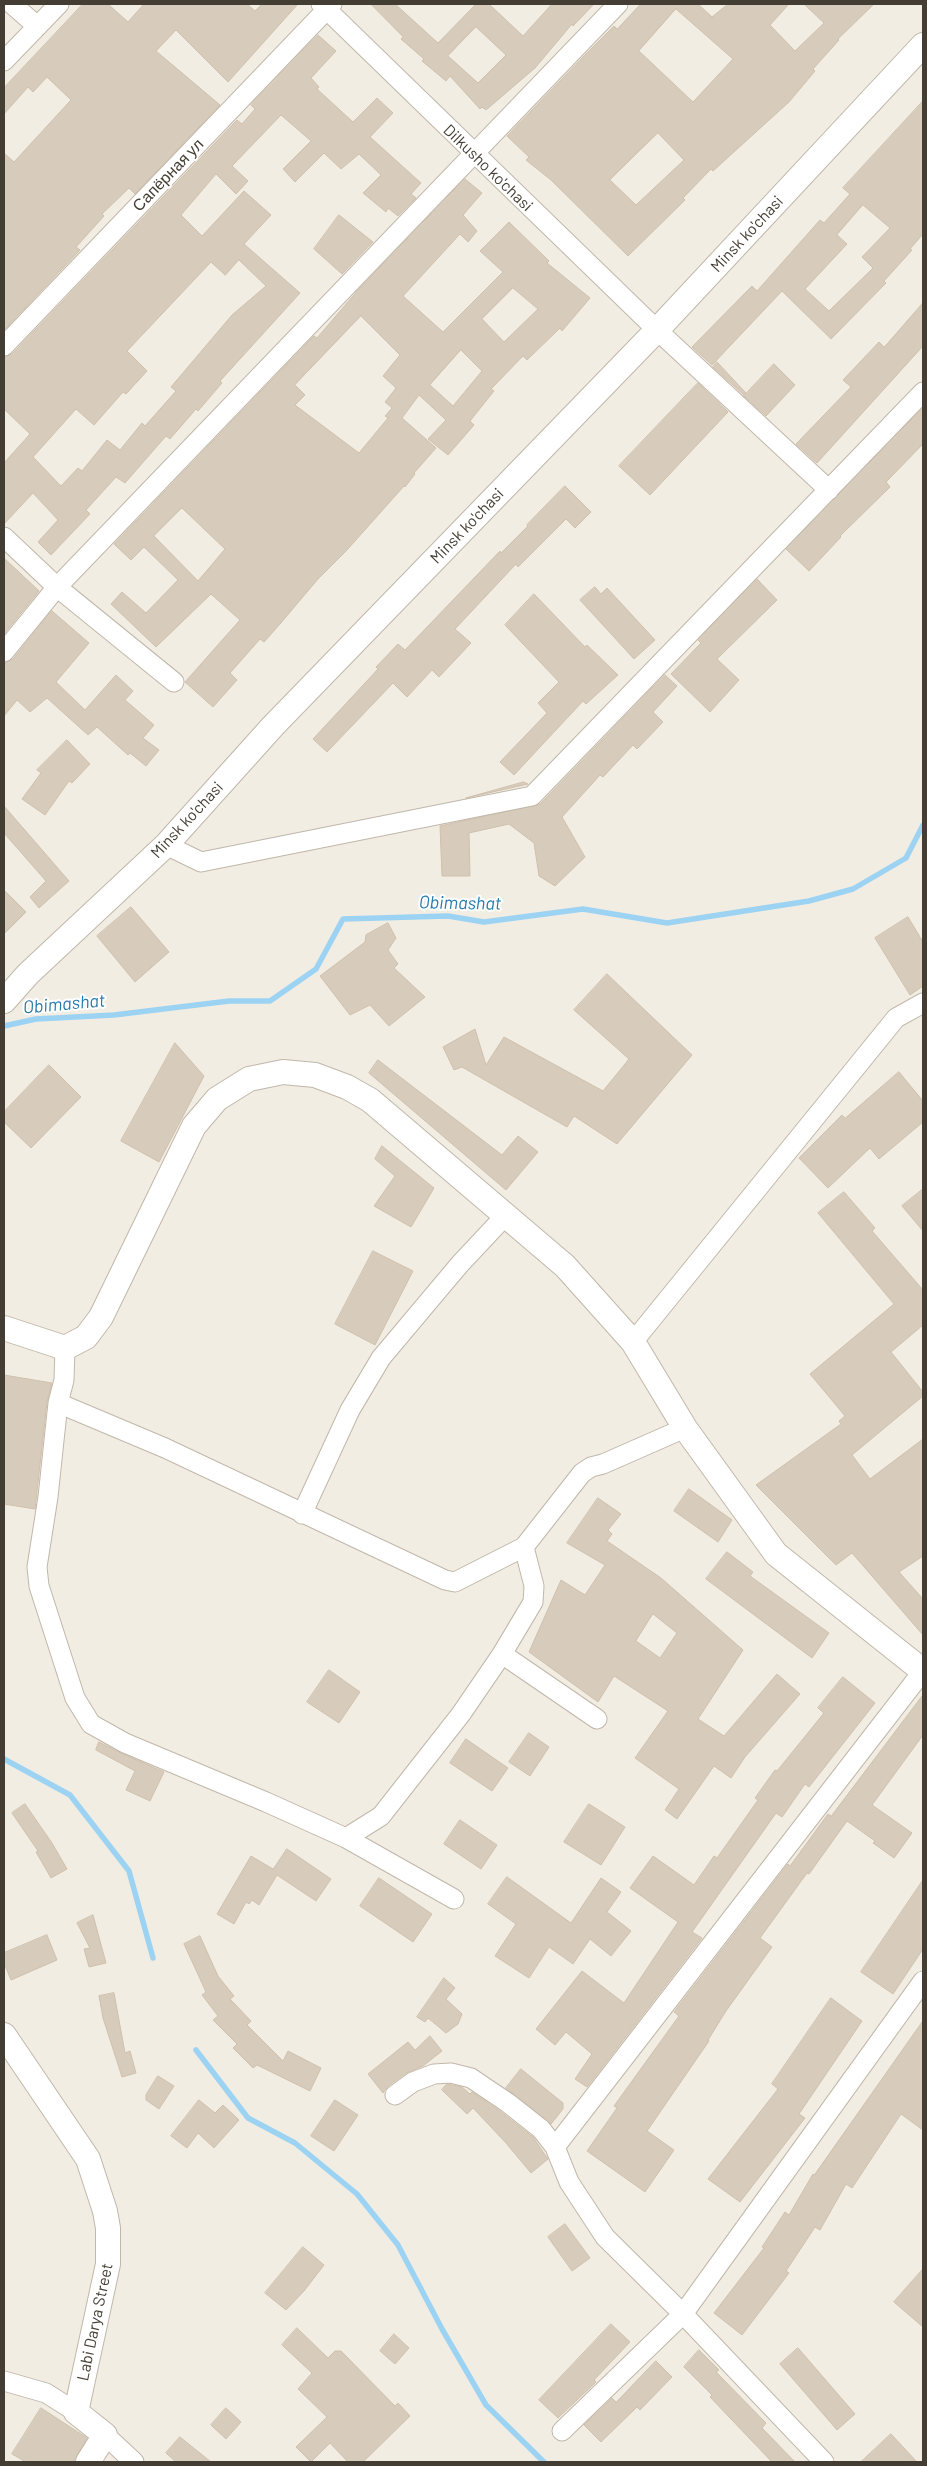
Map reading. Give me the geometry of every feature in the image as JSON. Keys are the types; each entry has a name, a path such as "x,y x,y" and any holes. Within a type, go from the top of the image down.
{"street":[{"path":"12,4 36,26"},
{"path":"4,61 59,4"},
{"path":"4,652 57,587 475,156 618,4"},
{"name":"Dilkusho ko'chasi","path":"326,6 475,156 657,330 829,490"},
{"name":"Сапёрная ул","path":"4,346 326,6"},
{"name":"Minsk ko'chasi","path":"4,1001 28,974 166,845 280,719 657,330 923,45"},
{"path":"166,845 201,862 532,796 923,392"},
{"path":"4,537 57,587 174,682"},
{"path":"633,1342 896,1018 923,1003"},
{"path":"4,1328 65,1348 86,1337 101,1318 194,1126 217,1099 249,1079 283,1072 315,1075 370,1100 565,1266 633,1342 685,1428 776,1554 923,1671 555,2147"},
{"path":"302,1514 350,1410 381,1358 460,1264 505,1216"},
{"path":"65,1348 64,1380 58,1403 48,1497 37,1567 38,1586 75,1698 91,1724 125,1743 346,1838 454,1899"},
{"path":"58,1403 165,1448 302,1514 445,1580 455,1582 524,1547 582,1473 591,1467 603,1464 685,1428"},
{"path":"346,1838 381,1816 461,1714 502,1654 533,1602 534,1586 524,1547"},
{"path":"502,1654 596,1719"},
{"path":"562,2431 683,2314 923,1981"},
{"name":"Labi Darya Street","path":"4,2035 88,2159 105,2211 108,2228 108,2264 76,2412"},
{"path":"395,2095 413,2082 434,2074 451,2073 471,2078 508,2103 541,2129 555,2147 569,2182 605,2237 683,2314 824,2462"},
{"path":"4,2381 46,2393 76,2412 134,2462"},
{"path":"88,2462 105,2436"}],"building":[{"path":"83,4 108,4 128,22 144,4 247,4 255,11 262,4 298,4 228,82 176,30 156,51 220,105 135,194 129,188 102,214 104,216 76,247 80,250 4,330 4,153 14,162 71,100 47,77 33,92 28,87 4,114 4,88"},
{"path":"371,4 395,4 438,43 476,4 489,4 523,36 552,4 594,4 573,26 572,24 535,68 486,110 482,107 480,109 450,76 446,81 422,61 424,59 401,39 403,37","holes":["476,27 506,55 478,83 448,56"]},
{"path":"641,4 698,4 712,17 728,4 789,4 770,25 795,51 824,23 804,4 874,4 838,39 789,102 713,171 711,169 683,198 685,200 628,256 551,180 526,160 529,157 507,136 614,26 617,29","holes":["676,9 733,59 693,102 639,51","658,133 684,160 636,205 610,180"]},
{"path":"318,35 336,51 311,78 319,87 317,89 353,122 377,98 393,113 370,137 421,183 411,194 416,198 398,216 388,208 386,212 363,193 381,175 359,154 341,169 324,153 295,182 283,169 311,141 281,115 232,166 248,181 236,194 216,174 181,215 202,236 244,191 271,215 244,244 300,293 220,381 222,383 198,411 196,409 170,439 166,436 125,483 116,477 86,510 90,514 51,555 38,542 58,520 33,493 4,524 4,463 30,434 4,409 4,357 12,354 237,120 242,124 255,109 251,105","holes":["239,260 266,286 232,315 171,387 176,391 145,426 142,423 120,450 107,440 82,471 78,468 61,486 33,457 76,409 94,425 123,392 126,394 147,371 127,351 211,262 225,275"]},
{"path":"923,101 923,234 910,249 912,250 884,281 886,283 831,339 782,291 712,365 692,347 752,286 757,291 820,220 824,223 850,194 843,188","holes":["863,205 890,228 862,257 873,268 829,311 805,289 847,244 837,235"]},
{"path":"465,179 482,193 463,215 477,231 468,242 460,234 403,296 443,332 503,272 480,251 509,222 549,261 547,263 590,298 562,331 560,328 527,360 523,356 491,389 494,391 470,421 474,425 448,455 428,439 446,420 419,395 402,418 436,448 414,473 405,487 318,579 264,642 260,639 230,673 237,680 213,707 185,682 240,620 211,594 156,647 111,604 122,592 146,613 178,580 144,547 131,560 114,544 314,336 317,338 359,289","holes":["513,288 538,309 504,342 482,319","361,316 400,355 383,376 396,388 385,402 392,408 385,416 388,418 359,453 295,405 305,395 295,385","461,350 482,371 453,406 430,385","182,508 225,549 198,581 154,536"]},
{"path":"339,215 373,242 342,274 314,249"},
{"path":"923,303 923,346 817,463 796,444 851,387 843,380 879,342 884,347"},
{"path":"717,362 746,393 744,395 713,367"},
{"path":"774,364 795,385 766,416 744,396"},
{"path":"698,383 728,412 650,495 619,466"},
{"path":"923,408 923,444 886,482 890,487 840,536 809,571 786,549"},
{"path":"565,486 591,512 575,528 566,519 518,567 516,564 455,629 471,643 439,677 432,670 407,697 393,683 327,752 313,739 378,669 376,667 398,644 405,650"},
{"path":"4,558 39,591 4,634"},
{"path":"757,579 777,600 717,659 739,680 710,712 671,674 701,643 698,640"},
{"path":"595,587 601,594 607,588 655,640 634,659 580,600"},
{"path":"534,594 585,647 587,645 618,675 586,704 583,701 514,775 500,762 547,713 538,703 559,682 505,625"},
{"path":"52,611 89,643 56,682 85,710 116,675 133,691 125,700 154,725 143,738 159,750 146,766 130,753 128,755 97,727 88,735 47,698 30,712 17,700 4,716 4,663 13,659"},
{"path":"665,675 677,686 653,712 663,722 637,749 633,745 603,777 600,775 562,817 585,857 555,886 539,876 534,843 509,824 469,833 470,876 442,876 440,826 540,804"},
{"path":"67,740 90,764 72,783 69,781 45,815 22,799 41,773 37,770"},
{"path":"524,782 528,784 466,798"},
{"path":"4,806 69,881 39,908 30,897 46,881 4,833"},
{"path":"4,890 26,912 4,934"},
{"path":"131,907 169,952 135,982 97,936"},
{"path":"908,917 923,942 923,986 910,995 875,938"},
{"path":"388,923 396,938 388,950 398,964 394,968 425,997 389,1026 370,1005 350,1015 320,976 365,942 366,935"},
{"path":"607,974 692,1055 617,1144 574,1116 567,1127 462,1067 454,1070 443,1047 475,1029 486,1065 504,1037 603,1091 629,1059 574,1010"},
{"path":"175,1043 204,1076 159,1162 121,1141"},
{"path":"378,1060 502,1155 518,1136 538,1152 506,1190 369,1073"},
{"path":"49,1065 81,1097 31,1148 4,1122 4,1112"},
{"path":"899,1072 923,1101 923,1122 879,1159 870,1148 828,1188 799,1158 842,1115 845,1118"},
{"path":"382,1146 434,1188 411,1227 374,1206 395,1176 375,1159"},
{"path":"923,1189 923,1231 902,1206"},
{"path":"844,1192 875,1228 872,1231 923,1290 923,1325 891,1352 923,1392 923,1396 852,1455 870,1479 923,1439 923,1556 899,1572 923,1599 923,1635 852,1553 836,1565 756,1485 841,1424 839,1421 845,1416 810,1374 894,1304 818,1213"},
{"path":"373,1251 413,1271 375,1345 335,1324"},
{"path":"4,1375 52,1383 47,1402 35,1509 4,1504"},
{"path":"689,1489 732,1520 718,1542 674,1511"},
{"path":"598,1498 621,1514 608,1530 612,1534 607,1541 661,1578 743,1650 698,1719 724,1736 777,1674 800,1694 745,1757 731,1778 714,1766 677,1819 665,1810 679,1789 635,1758 668,1711 614,1676 598,1702 529,1652 561,1580 585,1595 605,1565 567,1543","holes":["653,1614 677,1633 660,1658 636,1641"]},
{"path":"727,1552 753,1572 750,1576 829,1633 812,1658 706,1579"},
{"path":"329,1670 360,1692 339,1723 307,1702"},
{"path":"843,1677 875,1703 809,1787 805,1784 782,1817 776,1813 692,1932 702,1938 587,2087 575,2079 592,2054 566,2032 555,2045 536,2029 582,1971 624,2003 678,1922 630,1888 653,1856 694,1885 714,1856 717,1858 758,1800 755,1798 775,1770 777,1771 824,1713 818,1708"},
{"path":"923,1695 923,1735 872,1805 912,1833 894,1858 873,1843 875,1841 847,1821 809,1874 807,1873 760,1938 772,1947 726,2011 709,2041 647,2131 674,2150 645,2192 587,2151 617,2108 614,2106 679,2016 674,2012 788,1864 790,1866 828,1814 831,1816"},
{"path":"529,1733 549,1747 530,1776 509,1762"},
{"path":"466,1739 508,1768 492,1791 450,1763"},
{"path":"99,1742 164,1772 150,1801 126,1790 135,1771 96,1750"},
{"path":"25,1804 52,1843 67,1869 51,1878 36,1852 38,1851 12,1813"},
{"path":"589,1804 625,1827 601,1865 564,1842"},
{"path":"460,1820 497,1845 481,1869 444,1844"},
{"path":"287,1849 331,1879 316,1901 277,1875 259,1905 252,1900 249,1904 246,1902 234,1924 217,1914 251,1856 273,1869"},
{"path":"507,1877 571,1923 601,1878 621,1892 607,1912 631,1931 611,1956 590,1939 573,1964 549,1947 529,1978 495,1956 516,1924 488,1904"},
{"path":"379,1878 432,1914 413,1942 360,1906"},
{"path":"923,1880 923,1949 893,1994 861,1972"},
{"path":"93,1915 106,1963 89,1967 84,1949 90,1948 77,1923"},
{"path":"47,1935 57,1960 11,1980 4,1963 4,1953"},
{"path":"200,1936 218,1976 234,1996 230,1999 251,2021 247,2025 283,2061 288,2051 321,2068 310,2091 257,2065 253,2068 233,2048 237,2044 213,2020 218,2016 202,1995 206,1992 184,1944"},
{"path":"444,1978 455,1988 446,1999 462,2014 458,2024 446,2033 428,2018 425,2022 417,2017"},
{"path":"114,1993 125,2053 130,2051 136,2073 122,2077 103,2018 99,1996"},
{"path":"831,1998 862,2021 799,2114 805,2118 740,2202 708,2179 778,2089 772,2084"},
{"path":"923,2021 923,2130 901,2114 852,2188 846,2184 820,2230 815,2227 786,2271 789,2273 742,2335 714,2313 764,2248 762,2247 785,2212 789,2215 813,2174"},
{"path":"430,2036 442,2051 423,2066 406,2073 388,2086 383,2093 368,2074 408,2042 415,2050"},
{"path":"521,2069 563,2103 563,2109 551,2124 506,2088"},
{"path":"158,2076 174,2086 159,2109 146,2100 146,2095"},
{"path":"447,2084 462,2087 470,2094 472,2092 501,2112 533,2137 548,2159 531,2173 473,2108 467,2114 442,2090"},
{"path":"199,2100 215,2113 223,2105 239,2120 214,2148 198,2133 187,2148 171,2136"},
{"path":"335,2100 358,2115 334,2151 311,2136"},
{"path":"565,2224 590,2258 572,2271 548,2237"},
{"path":"303,2247 324,2265 286,2310 265,2293"},
{"path":"923,2269 923,2327 894,2302"},
{"path":"611,2324 630,2342 594,2380 596,2382 558,2418 539,2400"},
{"path":"297,2328 328,2358 335,2351 341,2351 395,2406 398,2403 410,2416 363,2462 348,2462 330,2443 311,2462 296,2447 327,2417 298,2389 312,2373 282,2345"},
{"path":"394,2334 409,2348 395,2364 380,2351"},
{"path":"798,2348 855,2414 837,2430 780,2364"},
{"path":"699,2350 719,2370 716,2372 766,2423 762,2428 795,2462 772,2462 710,2397 712,2395 684,2367"},
{"path":"656,2361 672,2377 640,2410 637,2407 601,2442 584,2425 612,2398 616,2402"},
{"path":"41,2408 87,2438 74,2462 26,2462 12,2454"},
{"path":"226,2408 241,2422 226,2439 211,2425"},
{"path":"891,2434 917,2462 861,2462"},
{"path":"180,2437 211,2462 176,2462 166,2453"}],"waterway":[{"name":"Obimashat","path":"4,1026 36,1019 114,1015 229,1001 270,1001 316,969 343,919 448,916 484,922 583,909 667,923 809,901 853,889 906,858 923,825"},
{"path":"4,1759 70,1795 129,1871 153,1958"},
{"path":"196,2050 248,2118 295,2143 357,2194 398,2245 442,2329 486,2405 544,2462"}]}
